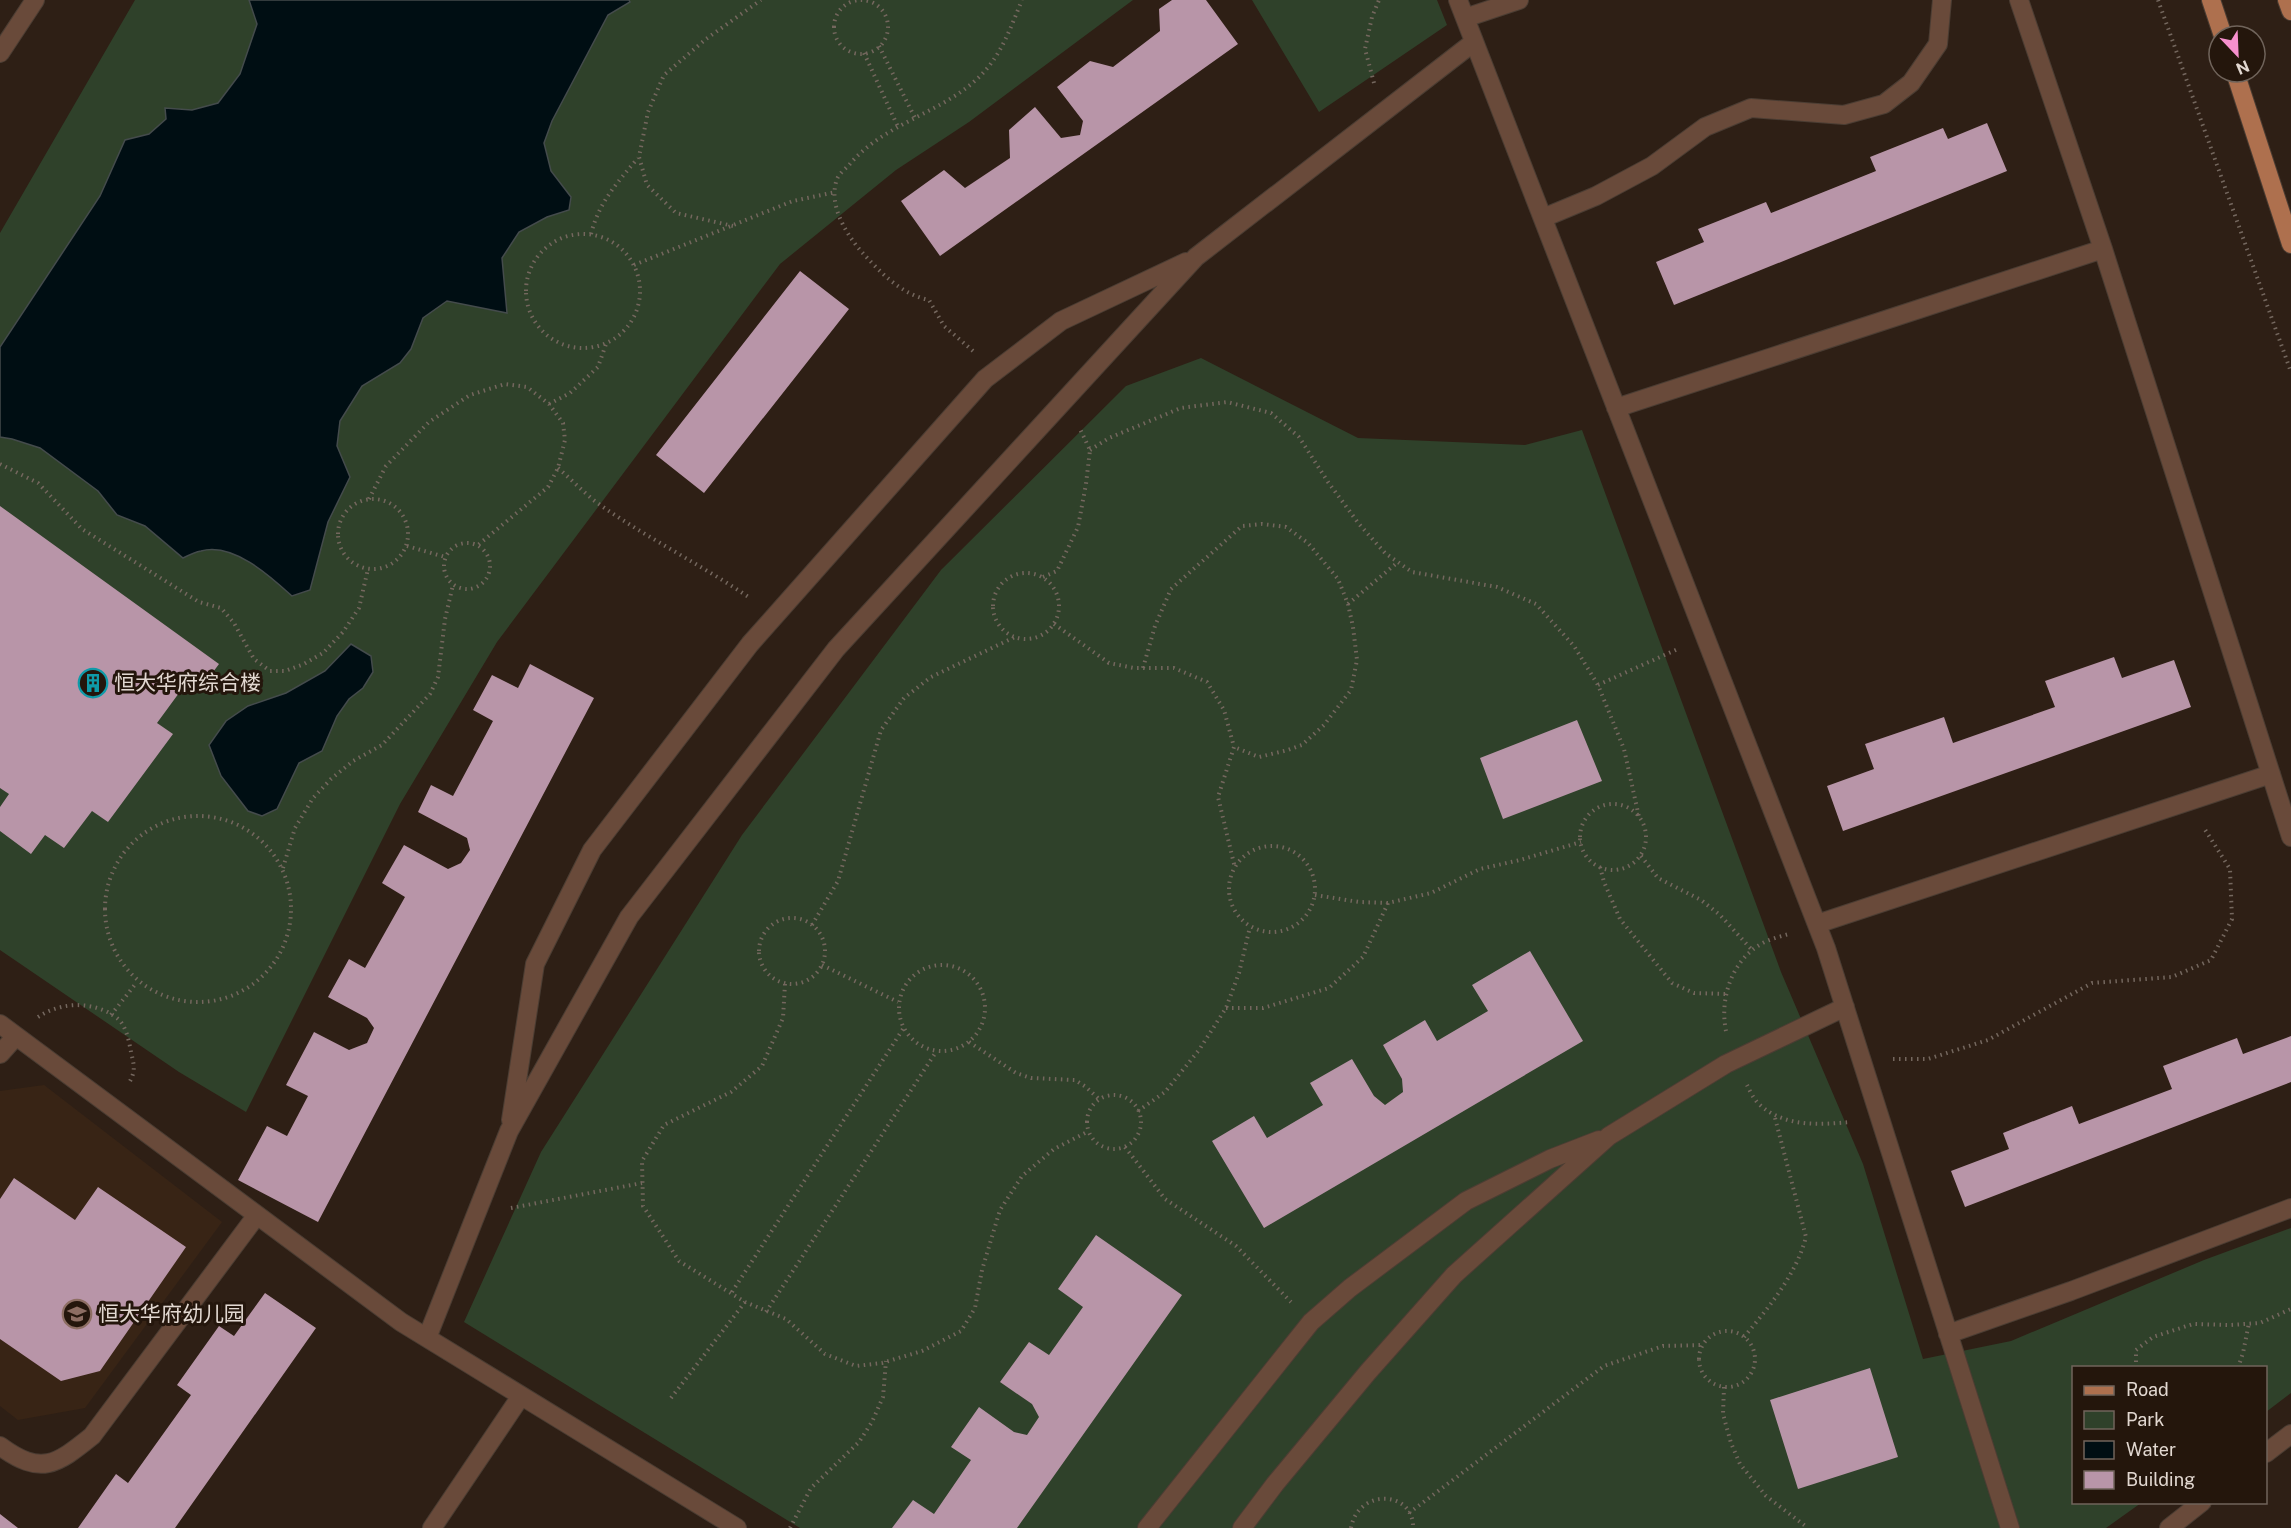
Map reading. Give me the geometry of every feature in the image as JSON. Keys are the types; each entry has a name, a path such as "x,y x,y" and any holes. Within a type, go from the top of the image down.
{"main road":[{"path":"2211,0 2219,24"},
{"path":"2287,0 2291,11"},
{"path":"2239,84 2291,244"}],"lane":[{"path":"0,53 35,0"},
{"path":"1458,0 1817,924 2010,1528"},
{"path":"1465,18 1519,0"},
{"path":"1543,218 1596,196 1652,166 1705,127 1751,108 1844,116 1884,104 1911,83 1938,44 1942,0"},
{"path":"2019,0 2103,249 2291,837"},
{"path":"427,1338 509,1131 629,917 836,649 1196,257 1474,42"},
{"path":"1616,408 2103,249"},
{"path":"509,1131 535,964 592,850 750,644 985,379 1061,321 1196,257"},
{"path":"1817,924 2271,774"},
{"path":"1242,1528 1275,1484 1368,1372 1454,1275 1609,1136 1725,1064 1845,1007"},
{"path":"0,1024 401,1322 737,1528"},
{"path":"0,1054 16,1036"},
{"path":"1147,1528 1311,1322 1350,1288 1466,1201 1550,1159 1609,1136"},
{"path":"1948,1334 2071,1291 2291,1208"},
{"path":"0,1446 17,1458 41,1466 66,1456 92,1436 257,1215"},
{"path":"432,1528 521,1396"},
{"path":"2267,1452 2291,1434"},
{"path":"2169,1528 2201,1504"}],"path":[{"path":"733,226 676,213 647,185 639,158 648,112 664,75 706,39 761,0"},
{"path":"856,0 873,3 885,15 887,32 879,46 864,53 846,50 835,35 835,17 848,3 856,0"},
{"path":"1000,367 970,349 945,326 929,300 912,297 877,270 848,235 835,205 837,178 861,151 898,127 957,95 995,62 1022,0"},
{"path":"1379,0 1372,17 1365,50 1382,113"},
{"path":"2158,0 2291,372"},
{"path":"879,46 915,118"},
{"path":"864,53 898,127"},
{"path":"591,234 596,214 615,186 639,158"},
{"path":"634,265 793,201 836,192"},
{"path":"591,234 608,240 623,250 634,265 640,284 639,303 632,321 619,336 606,343 582,349 562,345 546,335 534,322 527,304 526,286 530,268 540,253 555,241 572,235 591,234"},
{"path":"549,404 570,393 598,367 606,343"},
{"path":"369,499 386,466 429,422 470,395 505,384 527,387 549,404 563,423 565,440 558,468 548,487 478,545"},
{"path":"1043,577 1057,592 1059,603 1054,624 1037,638 1015,638 1005,632 993,614 996,591 1011,576 1021,573 1043,577 1057,571 1078,527 1090,450 1066,398"},
{"path":"1090,450 1109,438 1181,408 1227,402 1271,413 1299,437 1328,482 1384,553 1412,572 1497,588 1536,604 1574,646 1598,685 1624,749 1639,816 1646,836 1641,856 1633,864 1623,869 1612,870 1600,867 1584,853 1581,842 1584,820 1600,807 1621,805 1631,809 1639,816"},
{"path":"0,464 38,483 82,529 199,602 221,608 234,622 254,659 270,671 285,671 324,653 343,633 359,608 368,569"},
{"path":"558,468 603,506 635,528 714,574 775,616"},
{"path":"369,499 381,499 392,504 401,512 407,523 409,535 407,546 392,565 380,569 368,569 350,561 344,554 338,536 339,526 344,515 352,506 369,499"},
{"path":"1143,668 1155,626 1171,589 1242,526 1262,524 1286,527 1308,543 1338,579 1348,604 1357,660 1351,690 1324,724 1302,744 1259,757 1233,747"},
{"path":"470,542 478,545 488,556 490,571 487,578 475,588 460,589 453,585 444,573 445,557 455,545 470,542"},
{"path":"407,546 445,557"},
{"path":"1348,604 1398,562"},
{"path":"283,868 295,828 313,798 353,761 382,745 430,694 438,676 445,619 453,585"},
{"path":"1054,624 1109,663 1143,668 1174,668 1207,682 1224,711 1233,747 1218,797 1234,867"},
{"path":"1598,685 1705,636"},
{"path":"812,925 838,882 881,730 904,698 931,678 1015,638"},
{"path":"1862,1060 1928,1059 1988,1040 2092,983 2172,977 2211,960 2232,919 2230,869 2187,802"},
{"path":"199,816 209,816 238,824 265,843 283,868 291,899 290,931 277,960 255,984 227,999 196,1003 164,997 137,982 117,959 106,931 104,901 111,872 128,846 151,828 179,817 199,816"},
{"path":"1315,895 1359,902 1388,903 1431,893 1480,868 1520,860 1581,842"},
{"path":"1272,846 1287,848 1299,855 1309,867 1315,880 1315,895 1311,909 1302,921 1290,929 1263,933 1240,919 1232,907 1228,894 1229,880 1234,867 1244,856 1257,849 1272,846"},
{"path":"1641,856 1658,878 1701,900 1720,915 1753,951"},
{"path":"1600,867 1620,919 1672,983 1694,993 1726,994"},
{"path":"1226,1008 1263,1008 1329,988 1363,957 1388,903"},
{"path":"782,920 802,920 812,925 820,933 825,954 816,974 807,981 785,984 766,973 759,953 764,933 772,925 782,920"},
{"path":"1138,1111 1166,1092 1199,1050 1226,1008 1239,973 1250,927"},
{"path":"939,964 954,966 968,972 978,983 984,997 985,1012 981,1027 969,1042 950,1051 936,1052 911,1040 903,1029 898,1016 898,1002 903,988 925,968 939,964"},
{"path":"822,965 898,1002"},
{"path":"111,1015 137,982"},
{"path":"785,984 783,1018 762,1066 731,1092 664,1125 642,1161 643,1206 679,1261 745,1302 786,1319 825,1354 856,1366 886,1361 922,1351 961,1331 975,1308 982,1270 1000,1209 1022,1176 1054,1149 1089,1131"},
{"path":"16,1036 41,1015 64,1006 90,1004 118,1019 129,1038 135,1072 114,1109"},
{"path":"732,1293 903,1029"},
{"path":"969,1042 1016,1073 1031,1078 1075,1080 1100,1100"},
{"path":"766,1312 936,1052"},
{"path":"1108,1096 1126,1098 1138,1111 1141,1119 1138,1136 1125,1147 1107,1148 1099,1144 1089,1131 1089,1113 1100,1100 1108,1096"},
{"path":"1744,1337 1790,1276 1802,1253 1806,1237 1774,1114"},
{"path":"1125,1147 1166,1198 1236,1246 1311,1322"},
{"path":"476,1215 642,1183"},
{"path":"671,1398 745,1302"},
{"path":"2136,1366 2136,1350 2153,1337 2193,1324 2260,1323 2291,1309"},
{"path":"2239,1366 2249,1323"},
{"path":"1726,1331 1744,1337 1750,1343 1755,1360 1752,1369 1741,1382 1724,1387 1707,1379 1699,1362 1703,1345 1709,1338 1726,1331"},
{"path":"1409,1513 1604,1366 1663,1346 1703,1345"},
{"path":"790,1528 811,1488 859,1442 872,1422 883,1397 886,1361"},
{"path":"1724,1387 1723,1414 1740,1464 1766,1496 1808,1528"},
{"path":"1352,1528 1353,1518 1358,1510 1374,1499 1394,1500 1403,1505 1409,1513 1413,1528"}],"shaded area":[{"name":"恒大华府幼儿园","path":"44,1085 222,1222 85,1408 18,1420 0,1406 0,1091"}],"green space":[{"path":"135,0 1133,0 969,122 896,170 780,264 497,642 400,804 246,1112 179,1072 0,950 0,233"},
{"path":"1252,0 1437,0 1447,25 1319,112"},
{"path":"1201,358 1358,438 1525,445 1582,430 1781,972 1863,1164 1923,1359 2011,1341 2204,1260 2291,1228 2291,1393 2267,1411 2267,1366 2072,1366 2072,1504 2140,1504 2106,1528 800,1528 464,1322 541,1152 742,835 941,570 1126,386"}],"water":[{"path":"249,0 629,0 630,2 608,15 552,121 544,143 551,171 571,197 569,210 547,217 519,232 502,258 507,313 447,301 423,318 411,349 400,363 362,386 340,421 337,446 350,477 328,522 310,590 292,596 262,571 226,551 201,551 183,558 145,526 117,515 98,491 40,448 0,437 0,347 100,196 125,140 149,134 166,119 165,108 192,110 218,103 240,74 257,24"},
{"path":"351,644 371,656 373,672 363,688 349,699 337,716 322,751 299,763 277,809 262,816 248,811 221,776 209,745 226,721 248,706 286,693 325,671"}],"building":[{"path":"1172,0 1206,0 1238,44 940,256 901,201 944,170 965,188 1010,158 1009,130 1035,107 1061,138 1080,135 1083,121 1057,87 1090,61 1113,67 1160,31 1159,9"},
{"path":"1987,123 2007,171 1674,305 1656,262 1704,242 1698,229 1766,202 1771,213 1876,171 1870,157 1943,128 1948,139"},
{"path":"800,271 849,309 704,493 656,455"},
{"name":"恒大华府综合楼","path":"0,506 219,664 202,687 190,678 157,723 173,734 108,822 92,811 64,848 45,835 31,854 0,831 0,807 9,794 0,788"},
{"path":"2114,657 2122,678 2174,660 2191,707 1843,831 1827,786 1874,769 1865,744 1944,717 1953,743 2055,707 2045,681"},
{"path":"530,664 594,698 318,1222 238,1180 267,1126 287,1136 308,1096 286,1085 314,1032 349,1050 367,1043 374,1028 367,1018 328,997 349,959 365,968 405,897 382,883 404,845 448,869 461,863 470,850 467,838 418,812 431,785 453,796 493,721 473,710 492,675 518,688"},
{"path":"1577,720 1602,781 1503,819 1480,758"},
{"path":"1530,951 1583,1041 1264,1228 1212,1141 1254,1116 1267,1138 1323,1105 1310,1083 1352,1059 1374,1096 1385,1105 1403,1092 1402,1079 1383,1045 1425,1020 1437,1041 1488,1011 1472,985"},
{"path":"2291,1036 2291,1082 1965,1207 1951,1171 2009,1149 2003,1133 2072,1106 2079,1124 2172,1089 2163,1066 2237,1038 2243,1054"},
{"path":"14,1178 75,1220 98,1187 186,1247 100,1371 61,1381 0,1339 0,1199"},
{"path":"1096,1235 1182,1295 1017,1528 892,1528 913,1500 934,1514 971,1460 951,1447 979,1407 1014,1432 1027,1435 1039,1417 1032,1404 1000,1382 1029,1342 1049,1355 1083,1307 1058,1289"},
{"path":"265,1293 316,1328 175,1528 78,1528 116,1474 128,1483 191,1395 177,1385 219,1326 234,1336"},
{"path":"1870,1368 1898,1457 1798,1489 1770,1400"},
{"path":"0,1514 18,1528 0,1528"}],"place":[{"name":"恒大华府综合楼","path":"93,683"},
{"name":"恒大华府幼儿园","path":"77,1314"}]}
